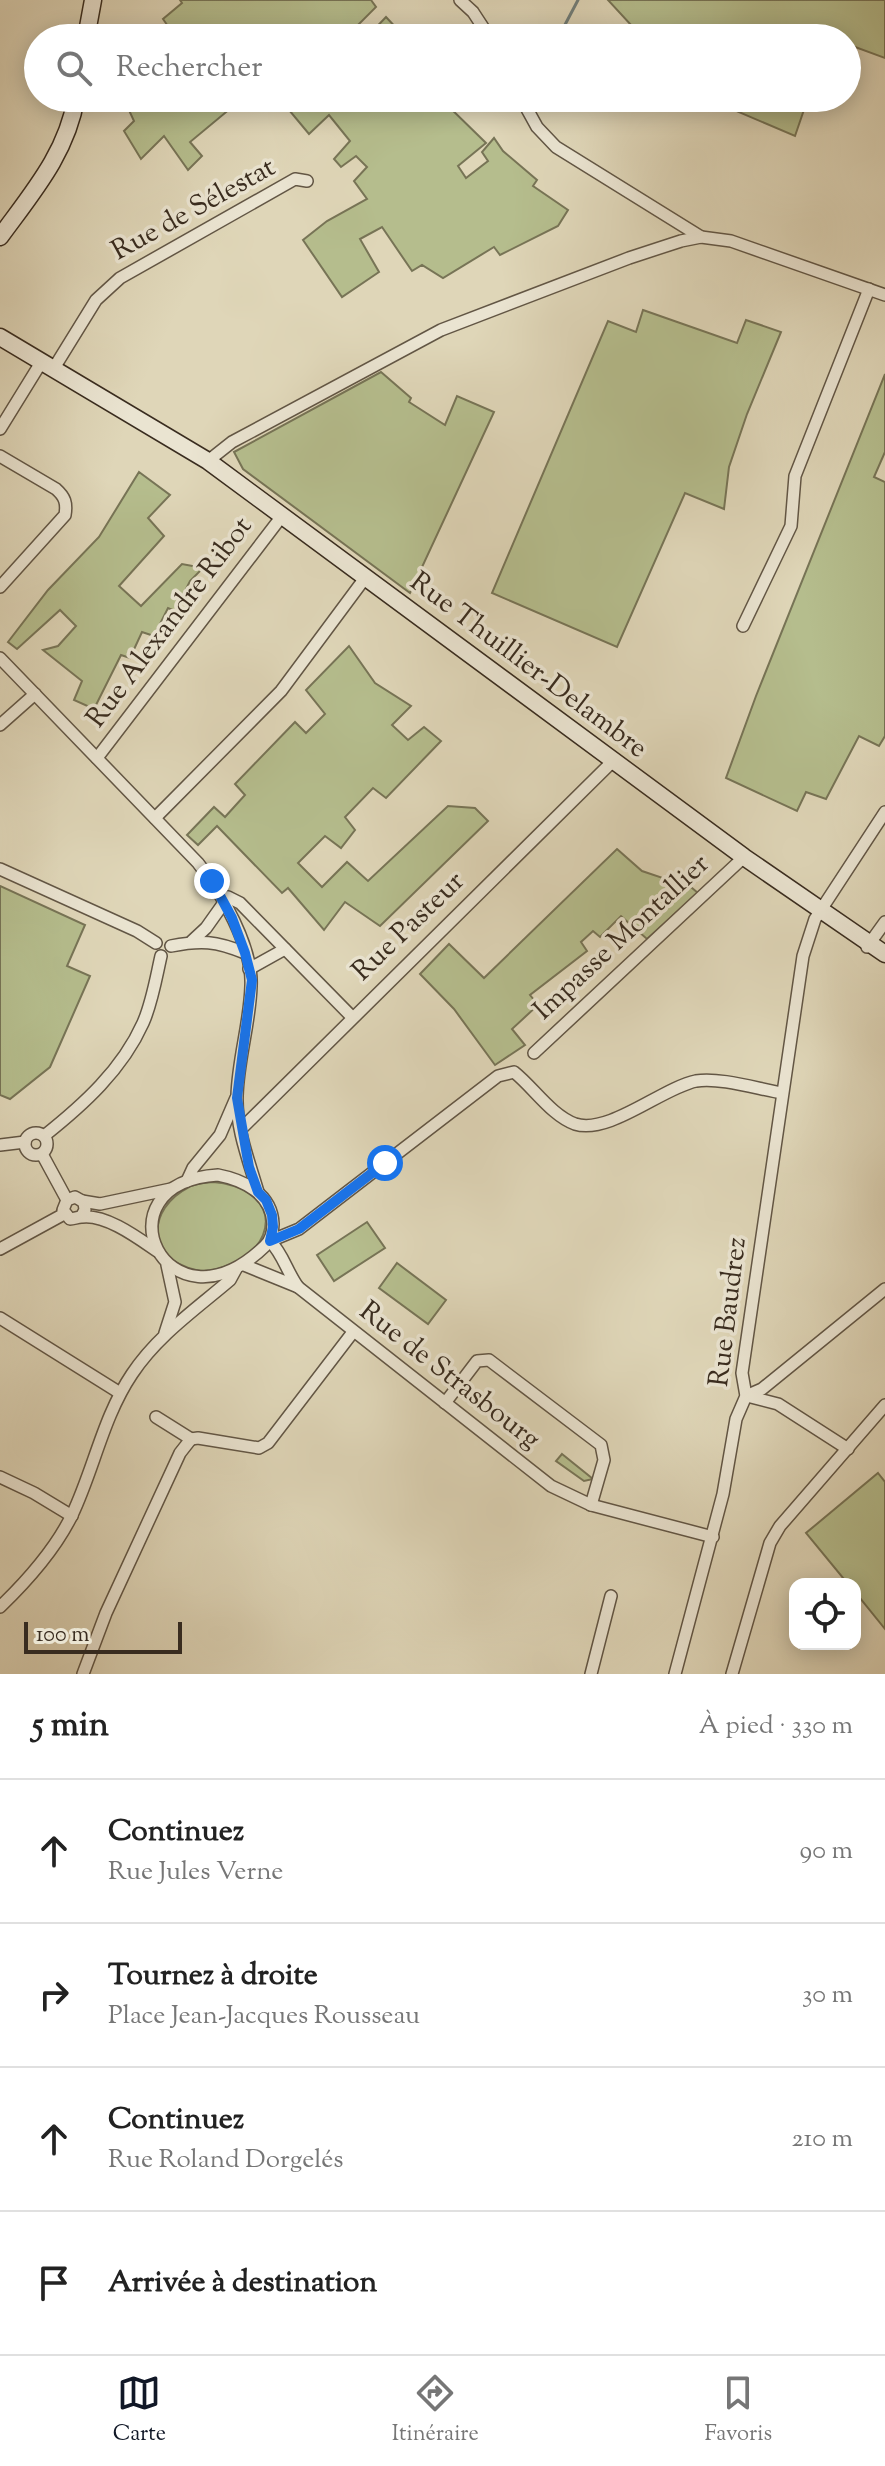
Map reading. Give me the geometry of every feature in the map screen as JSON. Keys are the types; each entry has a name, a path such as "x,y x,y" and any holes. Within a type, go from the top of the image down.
{"main road":[{"path":"89,24 93,0"},
{"path":"0,237 57,157 73,112"},
{"name":"Rue Thuillier-Delambre","path":"0,337 208,461 744,857 867,946 885,954"}],"street":[{"path":"460,0 481,24"},
{"path":"529,112 537,127 556,147 680,221 701,237"},
{"name":"Rue de Sélestat","path":"0,429 96,300 120,278 295,179 307,181"},
{"path":"208,461 232,442 441,330 629,258 701,237 739,243 885,295"},
{"path":"743,626 791,526 795,476 869,289"},
{"path":"0,456 56,489 64,496 66,508 65,515 0,587"},
{"name":"Rue Alexandre Ribot","path":"97,758 282,516"},
{"path":"155,818 281,691 365,578"},
{"path":"0,658 198,863 224,900 252,980 237,1098 249,1167 258,1192"},
{"path":"0,725 35,694"},
{"name":"Rue Pasteur","path":"241,1129 613,761"},
{"path":"820,910 885,812"},
{"name":"Impasse Montallier","path":"534,1053 744,857"},
{"path":"0,869 137,931 156,943"},
{"path":"192,941 228,897 240,903 352,1017"},
{"name":"Rue Baudrez","path":"675,1674 713,1537 736,1419 746,1396 742,1373 782,1093 803,956 820,910"},
{"path":"867,946 885,922"},
{"path":"156,943 164,940 171,946"},
{"path":"171,946 192,941 224,944 245,953"},
{"path":"156,943 155,952 161,956 169,954 171,946"},
{"path":"249,969 285,949"},
{"path":"44,1136 95,1092 122,1059 143,1024 161,956"},
{"path":"0,1607 41,1564 72,1516 120,1393 164,1337 270,1241 299,1229 498,1076 514,1072 561,1116 587,1126 603,1123 701,1080 782,1093"},
{"path":"187,1181 193,1168 220,1135 237,1098"},
{"path":"25,1142 34,1133 44,1136"},
{"path":"25,1142 29,1153 42,1154 47,1148 44,1136"},
{"path":"0,1145 25,1142"},
{"path":"42,1154 67,1200"},
{"path":"157,1251 127,1231 102,1221 81,1217 73,1220 64,1214 63,1206 75,1197 100,1204 172,1189 187,1181 218,1175 240,1180 266,1200 272,1215 270,1241"},
{"path":"164,1337 175,1302 167,1265 157,1251 152,1233 154,1211 172,1189"},
{"path":"81,1217 85,1210 82,1201"},
{"path":"0,1249 64,1214"},
{"path":"270,1241 280,1251 288,1273 298,1287"},
{"path":"167,1265 183,1274 205,1277 240,1267 298,1287"},
{"name":"Rue de Strasbourg","path":"298,1287 551,1486 591,1505 713,1537"},
{"path":"746,1396 762,1389 885,1289"},
{"path":"0,1318 120,1393"},
{"path":"156,1417 191,1439 259,1448 268,1443 353,1332"},
{"path":"445,1403 477,1361 489,1360 601,1445 604,1460 591,1505"},
{"path":"746,1396 778,1404 848,1449"},
{"path":"732,1674 770,1543 780,1526 885,1405"},
{"path":"83,1674 106,1613 180,1453 191,1439"},
{"path":"0,1477 72,1516"},
{"path":"591,1674 611,1596"}],"green space":[{"path":"180,0 371,0 376,7 359,24 166,24 163,19 182,3"},
{"path":"608,0 885,0 885,58 861,49 861,24 630,24"},
{"path":"386,17 393,24 379,24"},
{"path":"130,112 226,112 190,142 202,156 188,170 164,136 141,159 124,131 134,121"},
{"path":"291,112 454,112 486,143 458,166 466,178 488,161 482,152 494,138 503,151 537,180 533,186 568,210 558,226 500,255 494,247 443,278 422,265 412,271 382,227 360,239 379,272 342,297 303,240 327,221 367,199 354,181 367,167 356,156 341,167 334,159 350,141 329,115 309,134"},
{"path":"739,112 803,112 795,136"},
{"path":"643,310 737,343 746,320 781,332 729,467 724,509 685,493 617,647 492,593 608,321 636,332"},
{"path":"381,372 411,398 409,402 445,425 457,396 494,412 410,593 243,469 234,452"},
{"path":"885,374 885,452 874,477 885,482 885,736 879,746 859,736 826,799 806,792 797,811 726,778"},
{"path":"139,472 170,495 148,518 164,536 119,586 141,606 182,564 203,568 190,581 175,611 168,608 154,636 142,632 130,658 121,655 94,709 74,700 82,681 43,650 58,646 76,626 60,610 17,649 8,642 48,590 99,537"},
{"path":"349,646 375,683 411,706 392,725 408,740 424,727 441,741 386,798 373,788 345,817 355,830 341,848 325,836 298,863 322,887 347,862 368,881 448,806 475,808 488,821 380,926 345,902 324,930 288,888 282,893 217,826 198,845 187,835 214,807 225,817 245,795 235,784 295,722 306,733 325,714 306,690"},
{"path":"617,849 642,871 663,878 670,885 679,877 698,893 647,939 621,916 600,937 593,931 581,942 587,951 530,995 538,1005 512,1029 525,1045 495,1065 454,1009 420,974 449,944 484,978"},
{"path":"0,886 85,925 67,966 90,976 50,1067 10,1099 0,1095"},
{"path":"213,1182 234,1186 253,1196 260,1204 266,1223 259,1243 244,1257 215,1270 196,1270 180,1264 160,1245 159,1220 175,1196 192,1186"},
{"path":"367,1222 385,1248 334,1281 317,1255"},
{"path":"397,1263 446,1300 428,1324 379,1288"},
{"path":"562,1454 593,1479 584,1481 556,1461"},
{"path":"878,1473 885,1482 885,1629 861,1599 861,1578 843,1578 806,1533"}],"waterway":[{"path":"565,24 578,0"}],"route":[{"path":"212,881 232,918 252,980 237,1098 249,1167 258,1192 266,1200 272,1215 270,1241 299,1229 385,1163"}]}
